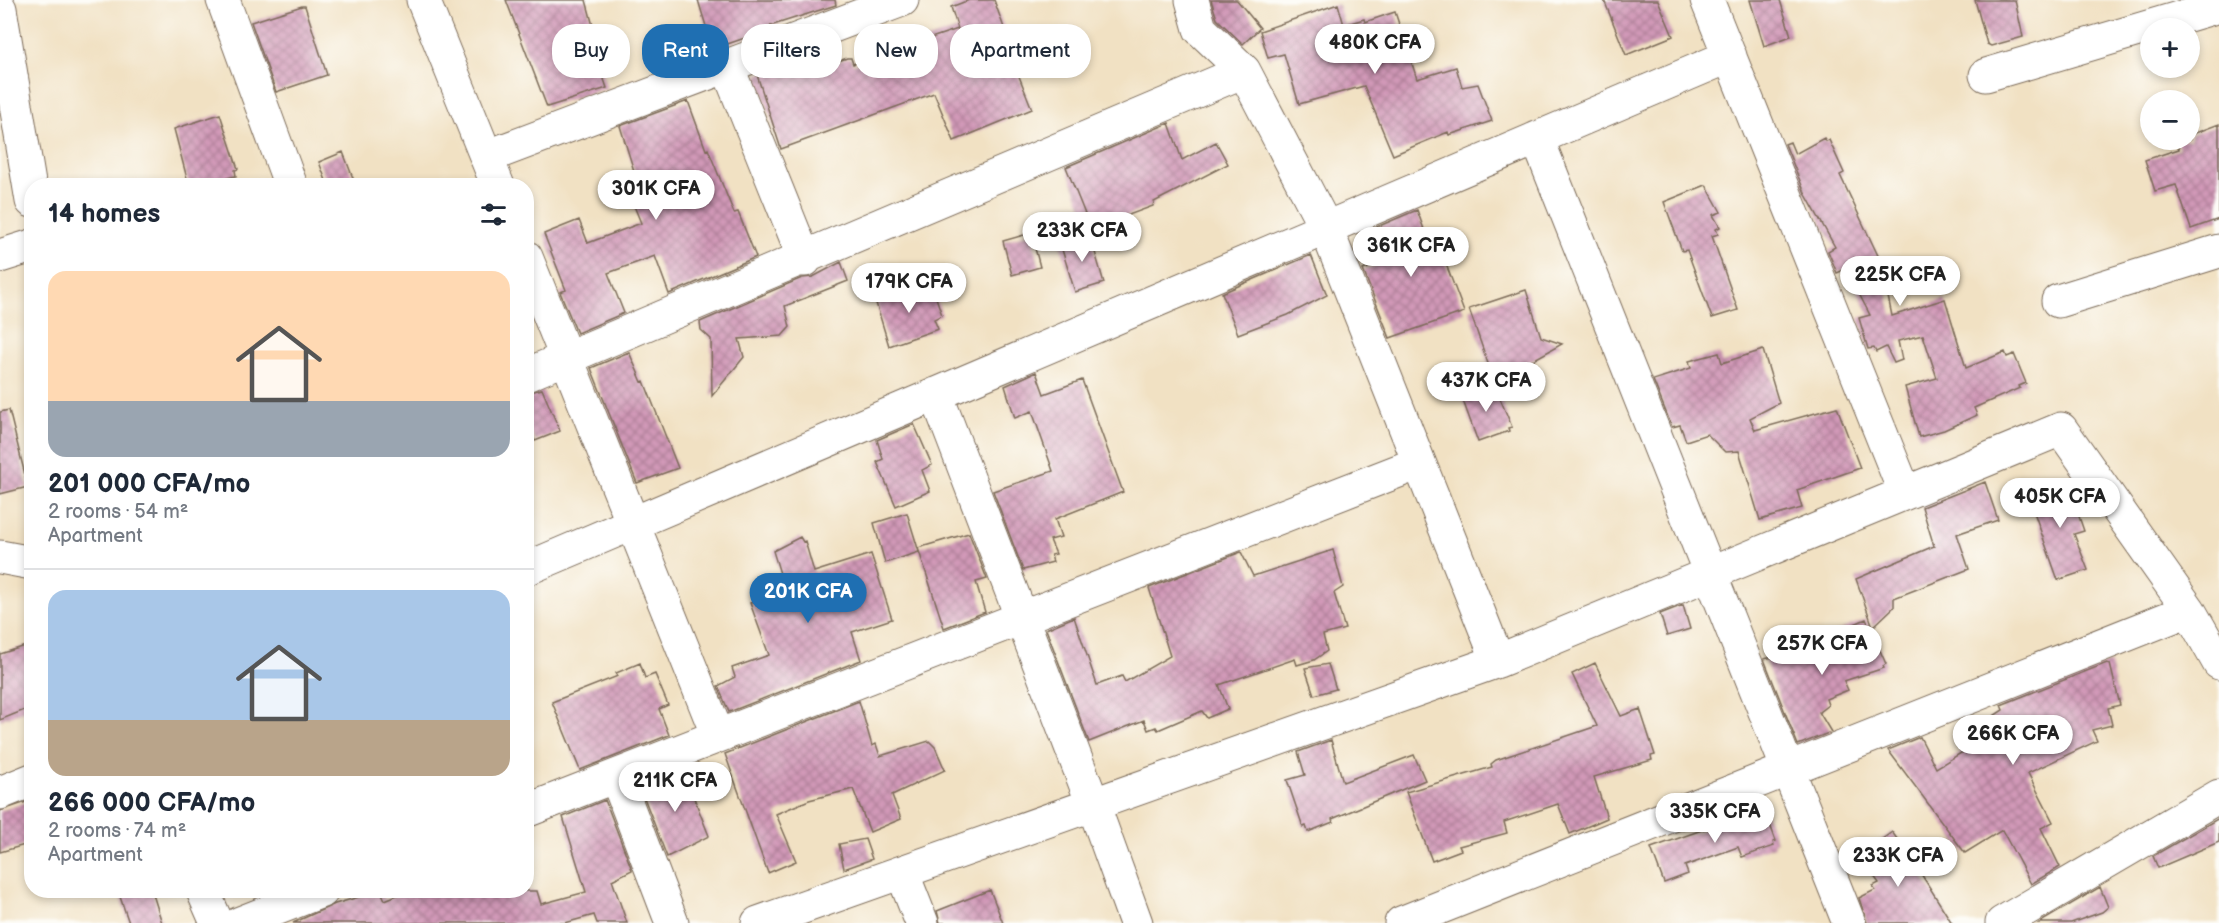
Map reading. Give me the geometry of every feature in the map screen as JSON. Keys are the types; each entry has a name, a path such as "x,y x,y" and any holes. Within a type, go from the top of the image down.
{"street":[{"path":"223,0 288,178"},
{"path":"423,0 492,172 700,78"},
{"path":"1192,0 1200,28 1244,71 1326,228 1498,661"},
{"path":"1707,0 1905,493"},
{"path":"729,65 891,2"},
{"path":"1986,75 2219,6"},
{"path":"0,9 28,178"},
{"path":"534,566 1730,56"},
{"path":"729,71 805,260"},
{"path":"534,372 805,260 1244,71"},
{"path":"1537,138 1849,923"},
{"path":"0,256 24,248"},
{"path":"2058,301 2219,250"},
{"path":"534,277 718,736"},
{"path":"936,394 1093,804 1136,923"},
{"path":"758,923 1498,661 2061,429 2189,610 2219,663"},
{"path":"534,808 1419,463"},
{"path":"0,557 24,562"},
{"path":"1401,923 2189,610"},
{"path":"616,776 672,923"},
{"path":"0,793 24,783"},
{"path":"2002,923 2219,796"},
{"path":"902,872 922,923"},
{"path":"206,898 217,923"},
{"path":"240,923 304,898"}],"building":[{"path":"506,0 586,0 592,24 552,24 552,78 604,78 607,88 547,107"},
{"path":"698,0 835,0 836,5 776,24 741,24 741,39 729,43 729,24 705,24"},
{"path":"969,0 994,0 1003,24 956,24 951,7"},
{"path":"1211,0 1237,0 1260,28 1243,44 1217,19"},
{"path":"1604,0 1658,0 1673,36 1626,55"},
{"path":"1750,0 1780,0 1791,36 1764,46"},
{"path":"1975,0 2015,0 2023,37 1991,46 1987,44"},
{"path":"1338,4 1344,25 1364,19 1365,22 1395,12 1417,79 1456,67 1462,87 1478,84 1492,121 1449,135 1448,132 1393,155 1364,86 1299,104 1284,54 1268,58 1260,31"},
{"path":"305,6 327,75 276,92 251,22"},
{"path":"950,32 950,78 1020,78 1032,109 954,141 934,93 781,149 758,78 842,78 842,60 851,58 854,64 854,78 938,78 938,36"},
{"path":"688,101 706,150 708,149 734,213 738,212 756,257 669,294 655,256 608,273 624,313 577,333 560,292 566,290 544,234 579,220 588,243 641,223 628,191 639,187 620,126"},
{"path":"220,114 238,169 235,170 236,176 187,178 174,129"},
{"path":"1169,123 1182,160 1216,142 1228,164 1154,202 1153,206 1091,229 1066,167"},
{"path":"2219,124 2219,219 2191,229 2176,185 2155,191 2145,160 2176,150 2200,150 2200,131"},
{"path":"1824,138 1826,141 1829,140 1844,173 1840,175 1881,262 1892,316 1945,299 1966,368 2005,352 2007,357 2014,354 2026,383 2019,386 2020,388 1974,408 1977,415 1944,430 1919,437 1905,387 1937,378 1923,335 1898,341 1902,360 1894,363 1886,347 1876,352 1874,348 1868,349 1859,318 1870,315 1846,269 1837,273 1828,251 1835,247 1805,193 1785,144 1790,142 1795,154"},
{"path":"343,152 353,178 325,178 319,162"},
{"path":"1706,185 1721,212 1713,215 1720,227 1716,229 1718,234 1712,236 1738,310 1712,318 1687,250 1682,251 1664,202"},
{"path":"1417,210 1430,246 1438,243 1464,312 1390,338 1363,270 1383,263 1372,229"},
{"path":"1031,233 1040,267 1012,275 1003,241"},
{"path":"1090,235 1104,283 1075,292 1060,243"},
{"path":"1311,255 1327,295 1288,315 1238,334 1222,293"},
{"path":"841,262 848,281 785,306 790,327 782,336 739,339 744,357 712,396 711,339 701,330 700,322 802,278 813,277"},
{"path":"931,283 942,315 934,319 938,329 889,346 876,303"},
{"path":"1526,290 1541,337 1562,344 1533,360 1492,375 1469,309"},
{"path":"1763,350 1779,403 1750,418 1755,430 1837,407 1860,468 1797,490 1802,508 1760,520 1739,451 1725,452 1707,434 1686,441 1680,425 1672,427 1653,380 1691,368 1689,361 1719,353 1722,363"},
{"path":"629,352 642,382 644,381 678,468 637,483 591,368"},
{"path":"1036,372 1044,394 1082,380 1123,492 1055,519 1061,537 1050,540 1056,554 1051,555 1053,562 1023,570 993,491 1053,471 1032,411 1015,418 1005,386"},
{"path":"1494,384 1512,427 1508,428 1509,431 1478,442 1461,395"},
{"path":"542,389 560,431 535,441 534,439 534,391"},
{"path":"9,410 24,471 24,488 0,494 0,412"},
{"path":"914,424 932,465 922,470 930,491 896,506 877,462 883,459 877,440"},
{"path":"1985,482 1998,520 1957,534 1969,569 1894,598 1894,607 1873,627 1856,579 1934,546 1922,507"},
{"path":"2067,482 2084,531 2074,534 2088,570 2058,580 2028,495"},
{"path":"907,513 919,552 885,563 874,523"},
{"path":"969,533 987,579 976,582 985,612 944,628 918,548"},
{"path":"800,537 803,542 805,541 814,572 871,554 892,619 852,632 861,660 729,712 718,686 735,677 732,668 769,655 750,603 785,590 773,551"},
{"path":"1333,550 1343,587 1334,593 1345,629 1323,635 1327,651 1314,660 1297,665 1295,659 1219,685 1228,709 1207,718 1202,711 1158,730 1156,727 1148,730 1144,720 1089,742 1046,629 1074,617 1097,685 1122,676 1125,682 1170,656 1149,588 1241,552 1253,576"},
{"path":"1683,605 1690,629 1667,636 1660,614"},
{"path":"1866,619 1886,664 1884,668 1844,681 1848,690 1826,699 1828,705 1819,712 1831,732 1798,745 1764,659 1790,653 1837,635 1836,632"},
{"path":"24,646 24,710 0,720 0,654"},
{"path":"640,663 645,678 655,674 668,705 659,709 669,735 580,770 552,702 618,676 616,673"},
{"path":"1595,663 1621,716 1640,709 1655,755 1651,756 1652,760 1594,777 1607,818 1570,834 1558,804 1504,822 1507,833 1459,846 1461,850 1432,861 1406,792 1492,767 1491,764 1496,760 1597,726 1572,674"},
{"path":"2107,663 2110,664 2120,705 2108,708 2112,725 2092,730 2097,741 2028,773 2053,822 2041,828 2060,867 2031,884 2002,830 1965,853 1888,750 1920,737 1936,768 1983,740 1974,729 2003,710 2001,705"},
{"path":"1328,664 1336,689 1314,695 1305,668"},
{"path":"859,701 872,746 876,744 880,756 929,741 935,747 945,770 892,795 901,819 870,832 853,789 809,800 776,814 796,861 768,873 725,754"},
{"path":"1331,740 1343,782 1414,755 1425,780 1332,819 1333,822 1308,832 1306,826 1303,827 1287,780 1305,775 1298,752"},
{"path":"683,770 709,836 667,857 640,787"},
{"path":"605,800 632,870 612,880 627,923 597,923 594,915 565,923 293,923 335,904 355,898 384,898 385,900 390,898 534,898 534,891 537,891 541,904 586,892 563,817"},
{"path":"24,803 24,845 0,852 0,811"},
{"path":"1764,808 1776,841 1773,842 1774,846 1742,857 1738,847 1685,866 1688,874 1664,883 1651,848"},
{"path":"2219,818 2219,842 2158,868 2153,856"},
{"path":"1892,832 1952,923 1867,923 1859,898 1875,890 1873,886 1879,883 1859,856"},
{"path":"865,839 872,859 844,869 839,844"},
{"path":"2100,887 2108,907 2102,912 2071,923 2039,923"},
{"path":"990,890 1003,923 940,923 937,911"},
{"path":"120,898 154,898 162,923 129,923"}]}
